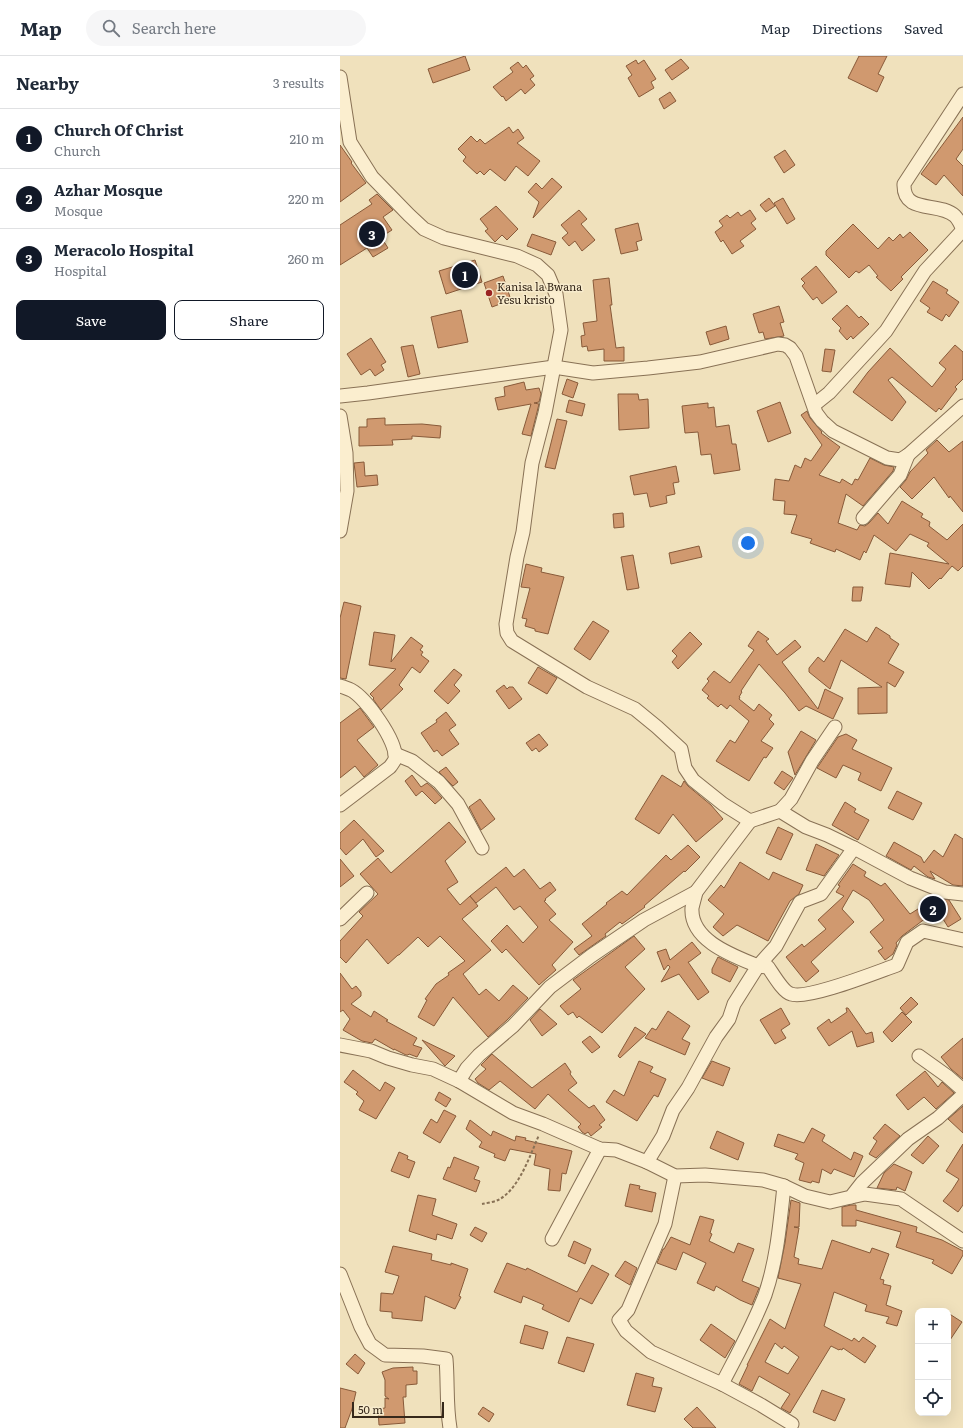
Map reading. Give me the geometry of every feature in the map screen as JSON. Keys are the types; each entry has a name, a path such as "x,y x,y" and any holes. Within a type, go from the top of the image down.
{"street":[{"path":"340,77 343,116 350,142 372,177 424,230 444,238 517,256 537,266 548,275 556,294 561,330 546,413 532,463 523,532 517,557 506,624 507,633 512,641 587,687 635,709 681,749 685,768 693,780 723,804 750,821"},
{"path":"814,405 829,393 886,331 925,271 963,230 959,211 948,212 911,202 906,198 904,184 963,94"},
{"path":"340,396 368,394 554,367 593,373 700,362 778,344 785,345 790,348 796,356 808,393 816,413 822,421 833,431 887,458 900,460 908,455 963,406"},
{"path":"340,416 346,453 347,491 340,531"},
{"path":"863,518 900,475 908,455"},
{"path":"340,686 352,691 370,708 385,729 395,754 395,760 390,767 340,805"},
{"path":"834,727 812,761 791,799 780,810 750,821 696,892 692,908 697,928 715,947 732,956 758,966 768,967 783,989 790,994 799,996 844,984 897,965 907,942 923,931 963,940"},
{"path":"395,754 412,761 440,782 458,804 482,848"},
{"path":"780,810 806,827 854,848 910,878 945,892 963,894"},
{"path":"647,1162 663,1136 673,1110 688,1088 716,1037 729,1019 734,1004 758,966 776,946 800,902 821,894 854,848"},
{"path":"459,1081 479,1055 513,1026 550,987 591,956 644,920 696,892"},
{"path":"340,919 367,893"},
{"path":"340,1045 371,1051 412,1065 433,1069 459,1081 513,1113 543,1124 600,1149 616,1150 647,1162 675,1176 705,1174 763,1180 784,1186 805,1196 830,1202 865,1194 901,1199 963,1241"},
{"path":"919,1056 947,1076 963,1090"},
{"path":"851,1197 862,1183 908,1139 938,1118 963,1095"},
{"path":"552,1239 600,1149"},
{"path":"675,1176 665,1224 628,1310 619,1320 626,1331 651,1352 722,1384 761,1404 792,1424"},
{"path":"722,1384 745,1340 765,1295 775,1256 784,1186"},
{"path":"340,1274 361,1327 370,1344 385,1355 423,1356 446,1359 447,1412 450,1428"}],"path":[{"path":"482,1204 498,1200 509,1193 516,1183 543,1124"}],"building":[{"path":"465,56 470,70 433,83 428,69"},
{"path":"859,56 887,56 878,74 884,77 877,92 848,78"},
{"path":"681,59 689,68 672,80 665,70"},
{"path":"636,60 638,64 644,60 656,79 651,82 654,88 639,97 628,78 632,75 626,66"},
{"path":"518,62 523,68 526,65 534,76 530,79 535,85 525,94 521,89 506,101 503,96 502,97 493,87 513,72 510,68"},
{"path":"670,92 676,101 664,109 659,99"},
{"path":"963,117 963,149 956,159 963,166 963,196 944,175 936,185 921,174"},
{"path":"509,127 513,133 518,129 524,138 517,143 540,161 528,176 516,166 505,181 490,169 484,175 480,171 477,174 463,161 466,157 458,149 471,136 477,142 480,139 485,144"},
{"path":"340,145 366,183 340,202"},
{"path":"785,150 795,165 784,173 774,157"},
{"path":"552,178 562,187 533,218 539,202 528,192 536,183 542,189"},
{"path":"377,194 393,210 383,217 392,230 381,237 388,248 373,257 367,248 340,265 340,225 372,204 369,200"},
{"path":"769,198 775,206 766,212 760,205"},
{"path":"783,198 795,219 787,224 774,203"},
{"path":"496,206 518,229 507,240 502,235 495,242 485,231 488,229 480,219"},
{"path":"579,210 587,219 581,224 595,240 582,251 575,241 569,246 562,238 568,233 561,225"},
{"path":"750,210 756,219 751,223 756,229 740,241 744,246 732,254 723,240 721,242 715,232 723,226 719,221 727,215 730,218 738,212 741,216"},
{"path":"638,223 642,240 636,242 638,250 621,254 615,229"},
{"path":"853,224 878,249 889,237 893,241 900,234 903,238 910,232 928,250 901,277 903,279 891,291 876,277 878,276 869,265 859,273 856,271 849,278 826,255 826,251"},
{"path":"532,234 556,242 551,255 527,246"},
{"path":"475,260 482,282 446,294 439,271"},
{"path":"816,266 837,292 822,304 817,297 813,300 802,286 805,283 801,279"},
{"path":"503,276 511,300 492,307 484,283"},
{"path":"609,278 612,305 610,305 616,348 624,347 624,361 604,361 604,349 588,351 587,346 582,347 581,336 585,335 583,323 597,321 593,280"},
{"path":"933,281 948,290 946,293 959,302 949,317 946,314 942,321 927,312 930,308 920,301"},
{"path":"847,305 859,318 861,316 869,324 853,339 851,336 847,340 839,331 841,328 832,319"},
{"path":"779,306 784,322 780,323 784,336 765,339 763,332 759,333 753,314"},
{"path":"461,310 468,342 438,348 431,317"},
{"path":"726,326 729,339 710,345 706,332"},
{"path":"371,338 386,362 381,365 384,370 375,376 370,369 361,375 347,354"},
{"path":"413,345 420,374 408,377 401,347"},
{"path":"955,345 963,352 963,379 955,387 957,389 941,410 939,408 936,412 892,377 888,380 906,402 892,421 853,392 868,372 890,348 932,387 946,369 939,363"},
{"path":"825,349 835,350 831,372 822,371"},
{"path":"567,379 578,383 573,398 562,394"},
{"path":"524,382 526,390 539,388 541,394 539,402 534,403 539,404 531,436 522,434 531,404 498,410 495,398 505,396 504,387"},
{"path":"618,394 638,394 639,400 648,399 649,428 619,430"},
{"path":"569,400 585,404 582,416 566,412"},
{"path":"780,402 791,433 768,442 757,411"},
{"path":"708,403 708,408 714,407 716,427 729,425 732,444 736,444 740,470 714,474 711,454 701,455 698,432 685,433 682,406"},
{"path":"807,411 810,418 822,432 821,433 840,447 819,475 840,483 842,479 852,485 855,479 858,480 870,458 884,465 894,467 893,471 863,506 846,494 838,523 857,530 860,525 865,526 869,523 878,513 888,524 902,501 923,514 921,517 930,522 929,526 947,540 963,524 963,566 958,571 952,566 941,579 940,578 929,589 912,572 910,587 885,584 890,553 949,564 927,546 929,543 910,534 896,551 874,535 866,553 864,551 860,560 836,549 835,552 810,543 812,539 791,533 797,515 784,514 785,501 773,500 775,479 789,481 795,465 801,468 805,458 811,461 822,445 801,415"},
{"path":"385,418 385,425 422,424 441,426 440,438 412,436 412,439 392,440 393,445 359,446 359,427 367,427 367,419"},
{"path":"557,419 567,421 555,469 545,467"},
{"path":"937,440 949,452 963,441 963,512 950,496 949,498 934,477 912,499 900,487 910,472 928,453 926,450"},
{"path":"364,462 365,476 377,475 378,485 357,487 354,463"},
{"path":"676,466 679,482 673,483 675,494 666,496 667,503 650,507 647,493 634,495 630,476"},
{"path":"623,513 624,527 614,528 613,514"},
{"path":"699,546 702,557 671,564 669,553"},
{"path":"633,555 639,588 627,590 621,557"},
{"path":"526,564 542,568 541,572 564,577 548,634 535,631 535,629 525,626 527,619 522,618 530,588 521,587"},
{"path":"853,587 863,587 861,601 852,601"},
{"path":"344,602 361,606 346,679 340,678 340,618"},
{"path":"593,621 609,631 590,660 574,649"},
{"path":"876,627 899,644 888,663 904,672 895,687 887,682 887,713 858,714 858,688 882,687 841,660 830,689 809,672 809,668 818,657 824,662 845,629 867,642"},
{"path":"758,631 769,639 766,641 777,655 795,640 801,647 782,662 818,709 825,689 843,698 833,719 806,706 799,711 759,664 741,691 742,692 739,699 754,711 759,704 772,715 769,719 774,724 761,741 773,748 766,758 764,757 749,781 716,761 730,740 735,743 749,721 730,705 727,709 721,704 718,707 707,698 709,696 702,690 709,681 707,679 714,671 730,683 754,650 748,646"},
{"path":"374,632 395,635 391,662 411,637 423,646 420,650 423,652 421,655 429,661 420,673 412,667 399,685 403,689 381,710 370,694 396,669 369,665"},
{"path":"690,632 702,644 678,669 672,662 677,656 672,651"},
{"path":"538,667 557,678 547,694 528,683"},
{"path":"454,669 462,675 454,685 460,691 448,704 434,691"},
{"path":"504,685 507,689 509,687 513,687 522,699 509,709 496,691"},
{"path":"360,708 374,727 357,740 378,765 364,777 355,766 340,778 340,723"},
{"path":"446,712 456,725 449,730 459,744 442,756 437,750 434,752 421,733 437,722 436,720"},
{"path":"801,731 816,740 795,775 788,752"},
{"path":"539,734 548,745 539,752 536,748 532,751 526,743"},
{"path":"846,734 857,740 852,749 892,768 881,791 858,780 861,773 843,765 836,778 817,768 838,737"},
{"path":"446,767 458,782 453,786 439,772"},
{"path":"782,771 793,778 784,790 774,783"},
{"path":"412,775 421,787 427,783 442,798 435,804 422,791 416,796 405,781"},
{"path":"662,775 681,787 684,781 711,805 723,819 696,842 673,814 659,834 635,819"},
{"path":"897,791 922,803 913,820 888,808"},
{"path":"480,799 495,819 481,830 469,807"},
{"path":"845,802 856,809 854,812 869,820 858,840 832,825"},
{"path":"354,820 384,851 376,857 363,839 346,855 340,848 340,833"},
{"path":"449,822 466,842 445,861 458,882 447,889 460,905 470,896 478,906 462,919 491,950 463,974 479,995 486,989 499,1001 513,985 528,998 488,1037 453,997 434,1026 418,1017 427,1000 425,999 436,984 465,961 440,936 428,947 418,937 388,964 367,939 346,963 340,957 340,941 363,916 359,912 378,894 360,874 378,858 391,873"},
{"path":"778,827 793,834 781,860 766,853"},
{"path":"955,834 963,839 963,886 953,885 930,871 935,879 928,877 914,866 911,870 886,856 894,842 921,857 924,863 934,850 943,857"},
{"path":"816,844 839,855 824,876 806,870"},
{"path":"688,845 700,857 685,872 684,871 644,906 645,907 622,924 620,922 605,934 606,936 579,955 574,949 592,936 582,924 622,891 627,895 666,855 671,860"},
{"path":"340,859 354,876 340,887"},
{"path":"740,862 769,880 773,872 803,885 799,894 790,901 768,941 737,925 723,936 713,927 724,914 708,900 721,885 724,888"},
{"path":"853,864 866,872 864,876 881,886 885,883 910,914 937,897 949,900 961,919 948,927 940,914 932,919 930,915 902,936 896,943 897,945 893,954 885,960 878,951 883,948 870,932 884,920 869,900 853,890 842,909 854,922 811,962 819,971 806,982 786,957 802,944 804,947 826,929 818,920 844,896 836,892 840,886 838,885"},
{"path":"506,867 514,877 524,869 540,889 550,882 556,890 544,901 556,914 549,920 573,942 552,965 556,970 539,985 506,949 502,953 491,941 507,925 523,943 538,927 520,906 514,910 496,887 476,903 470,896"},
{"path":"634,936 645,949 625,967 645,989 602,1033 579,1016 577,1018 573,1012 568,1015 560,1006 581,989 573,980"},
{"path":"692,942 701,953 688,962 709,992 698,1000 679,974 661,982 670,967 668,965 664,970 657,952 666,949 670,960"},
{"path":"718,957 738,967 730,982 712,973 712,969"},
{"path":"340,973 352,989 356,986 361,992 361,996 351,1004 371,1017 374,1011 388,1020 386,1021 417,1038 413,1045 422,1048 417,1057 409,1054 406,1055 394,1050 375,1039 372,1043 362,1041 343,1030 350,1019 343,1010 340,1012"},
{"path":"911,997 918,1004 906,1015 900,1008"},
{"path":"781,1008 790,1024 781,1030 786,1038 775,1044 760,1020"},
{"path":"846,1008 848,1008 866,1034 872,1032 874,1042 857,1047 852,1031 829,1046 817,1028 829,1019 831,1023 847,1012"},
{"path":"540,1009 557,1024 542,1036 530,1020"},
{"path":"668,1011 690,1026 682,1039 690,1043 685,1055 645,1038 652,1028 656,1030"},
{"path":"902,1012 912,1022 892,1042 883,1032"},
{"path":"635,1027 646,1034 620,1058 618,1056"},
{"path":"590,1036 600,1047 592,1053 582,1042"},
{"path":"963,1038 963,1079 951,1069 941,1057"},
{"path":"422,1040 455,1056 445,1066"},
{"path":"492,1054 532,1088 565,1063 571,1072 570,1074 577,1083 568,1090 589,1108 594,1105 605,1120 599,1125 602,1127 591,1136 588,1132 585,1134 578,1127 581,1124 548,1094 535,1109 500,1081 489,1090 478,1083 475,1079 486,1069 481,1065"},
{"path":"639,1061 653,1067 650,1072 666,1079 658,1097 654,1095 637,1121 606,1102 614,1090 624,1096"},
{"path":"712,1061 730,1068 723,1086 702,1078"},
{"path":"353,1070 380,1091 385,1082 395,1088 376,1119 359,1110 364,1101 356,1094 358,1092 344,1082"},
{"path":"925,1071 938,1087 942,1082 954,1093 936,1109 924,1097 908,1110 896,1095"},
{"path":"439,1092 451,1099 446,1107 435,1100"},
{"path":"963,1106 963,1133 948,1119"},
{"path":"444,1110 456,1116 440,1143 423,1133 431,1119 437,1123"},
{"path":"470,1120 491,1136 493,1131 515,1141 516,1136 526,1138 525,1140 572,1151 566,1174 562,1173 560,1191 548,1190 550,1169 534,1165 536,1154 510,1149 505,1161 494,1157 495,1154 479,1147 482,1142 466,1129"},
{"path":"885,1124 900,1136 876,1158 869,1154 877,1141 873,1138"},
{"path":"812,1128 825,1135 822,1141 851,1160 854,1152 863,1156 854,1177 834,1169 831,1174 822,1169 819,1183 799,1180 804,1163 795,1159 798,1154 774,1146 778,1134 804,1143"},
{"path":"717,1131 744,1143 738,1160 710,1148"},
{"path":"928,1136 939,1146 923,1164 911,1155"},
{"path":"963,1144 963,1205 958,1212 943,1201 959,1179 946,1171"},
{"path":"399,1152 408,1156 407,1159 415,1162 409,1178 391,1171"},
{"path":"454,1157 479,1167 474,1179 480,1181 476,1192 443,1179 448,1167 450,1168"},
{"path":"894,1164 912,1172 905,1191 897,1187 896,1190 877,1188 884,1173"},
{"path":"630,1184 640,1186 639,1189 656,1193 652,1212 625,1206"},
{"path":"418,1195 436,1199 432,1215 457,1224 452,1239 437,1234 436,1240 409,1231"},
{"path":"791,1200 800,1203 799,1227 794,1227 799,1228 794,1257 799,1259 798,1264 822,1269 832,1240 870,1253 872,1248 889,1254 880,1279 884,1280 883,1284 891,1286 886,1305 902,1311 897,1326 886,1323 889,1317 865,1311 867,1305 834,1292 824,1326 852,1341 854,1338 859,1342 863,1337 876,1346 865,1363 843,1348 842,1350 839,1350 831,1346 790,1413 781,1408 790,1394 759,1376 752,1391 739,1384 770,1319 785,1329 801,1284 778,1278","holes":["775,1343 782,1349 784,1346 799,1357 788,1374 765,1362"]},
{"path":"856,1205 856,1210 917,1227 916,1232 942,1240 963,1251 963,1255 952,1274 932,1263 934,1260 896,1247 901,1232 856,1220 856,1226 842,1226 842,1207"},
{"path":"700,1216 714,1220 710,1233 712,1234 709,1241 734,1253 738,1243 754,1249 742,1281 759,1288 752,1305 716,1286 714,1291 697,1283 706,1263 683,1252 676,1270 657,1263 663,1249 671,1237 690,1245"},
{"path":"475,1227 487,1233 482,1242 470,1235"},
{"path":"574,1241 591,1249 585,1264 568,1256"},
{"path":"393,1246 432,1254 431,1260 451,1265 451,1263 468,1269 459,1296 461,1297 455,1309 425,1296 422,1321 392,1318 392,1312 380,1311 381,1293 393,1294 399,1276 385,1272"},
{"path":"625,1261 637,1268 630,1285 615,1276"},
{"path":"507,1263 526,1270 527,1268 577,1292 592,1265 609,1274 592,1304 580,1298 569,1322 542,1309 544,1305 523,1296 521,1303 494,1292"},
{"path":"951,1315 962,1322 951,1338"},
{"path":"711,1324 735,1341 725,1358 700,1340"},
{"path":"525,1325 548,1332 543,1349 520,1343"},
{"path":"567,1337 594,1344 584,1372 558,1363"},
{"path":"355,1354 365,1363 358,1374 346,1364"},
{"path":"413,1367 413,1371 417,1371 417,1384 406,1385 406,1397 403,1397 405,1423 379,1425 378,1409 385,1408 385,1398 389,1399 385,1396 385,1380 382,1372 393,1368"},
{"path":"636,1373 654,1378 652,1386 662,1388 655,1412 627,1405"},
{"path":"340,1388 356,1392 345,1428 340,1428"},
{"path":"822,1390 845,1399 835,1421 813,1412"},
{"path":"483,1407 494,1414 489,1422 478,1414"},
{"path":"697,1407 716,1428 693,1428 684,1419"}],"place":[{"name":"Meracolo Hospital","path":"372,234"},
{"name":"Church Of Christ","path":"465,275"},
{"name":"Kanisa la Bwana Yesu kristo","path":"489,293"},
{"name":"Azhar Mosque","path":"933,909"}]}
